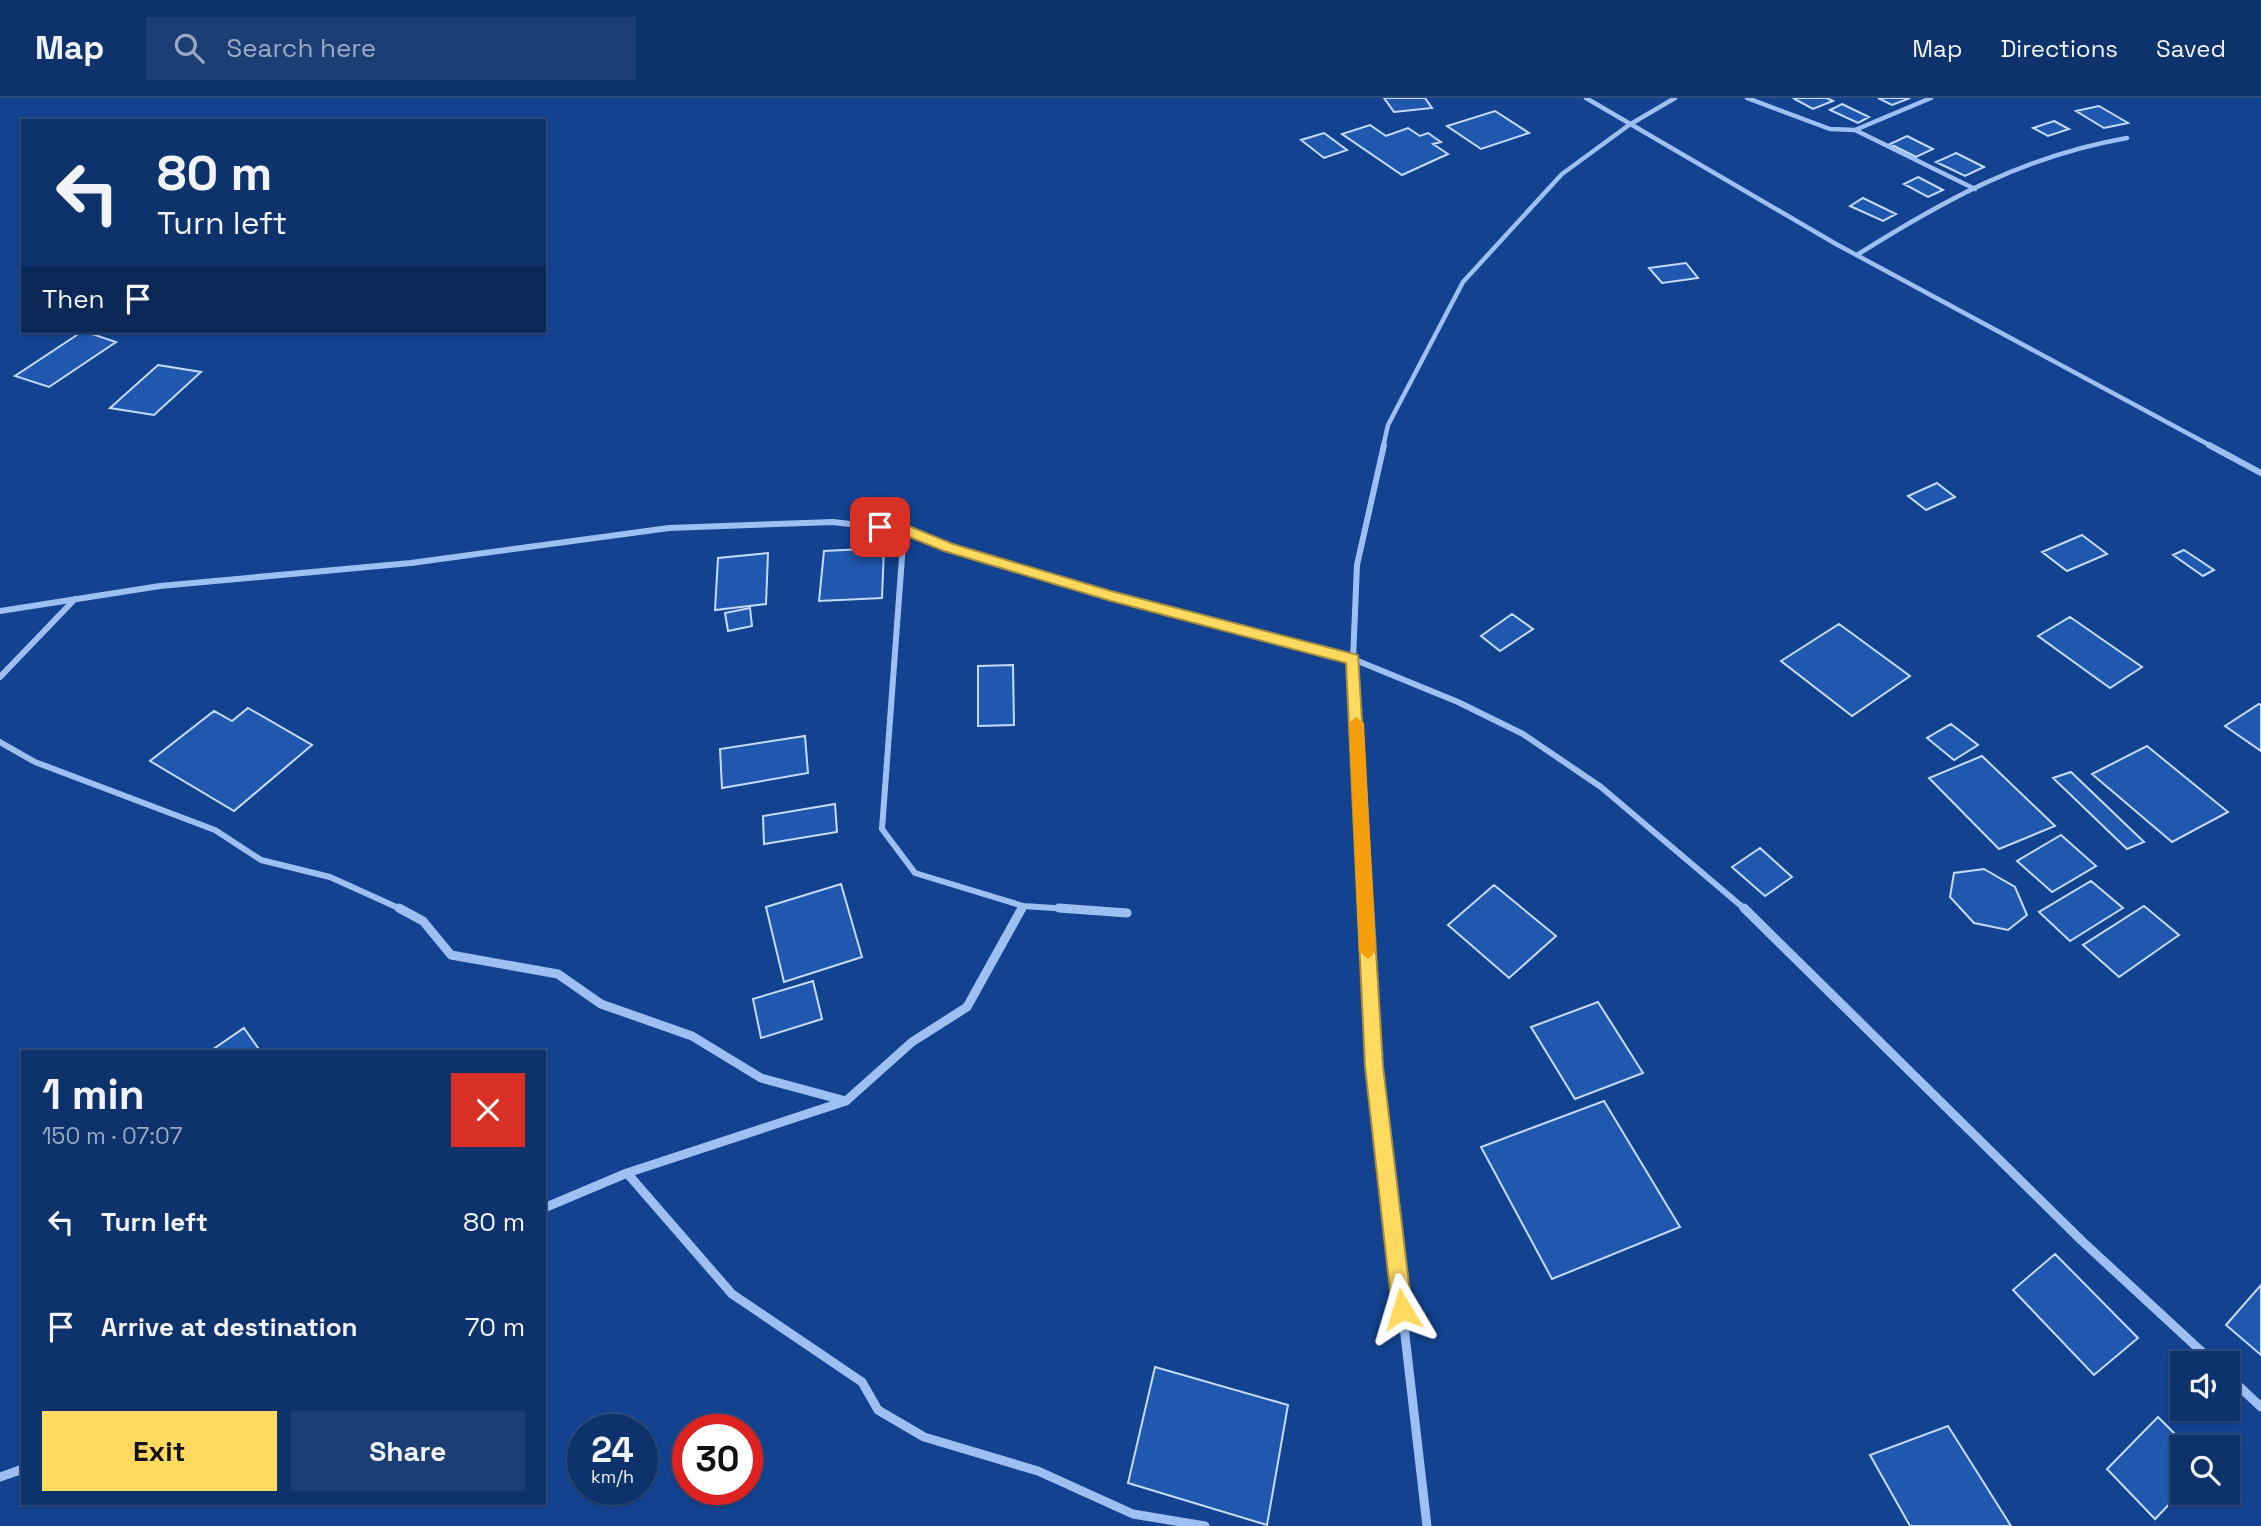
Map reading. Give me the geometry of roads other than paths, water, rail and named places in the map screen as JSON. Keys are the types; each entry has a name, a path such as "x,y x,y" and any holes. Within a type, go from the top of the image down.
{"street":[{"path":"1586,98 1700,169 2261,473"},
{"path":"1427,1526 1374,1066 1353,659 1357,565 1388,425 1463,282 1562,174 1629,125 1675,98"},
{"path":"1747,98 1830,129 1855,130 1975,189"},
{"path":"1855,130 1931,98"},
{"path":"1857,255 1912,219 1975,189 2065,150 2127,138"},
{"path":"0,611 160,586 411,563 670,527 833,522 904,530 949,547 1111,596 1353,659 1458,702 1523,734 1601,787 1759,920 2082,1241 2201,1351"},
{"path":"904,530 882,829 915,873 1023,906 1127,913"},
{"path":"0,677 76,598"},
{"path":"0,741 35,762 215,830 261,860 330,877 376,896 423,921 451,955 558,974 601,1004 692,1036 761,1078 846,1101"},
{"path":"546,1207 626,1172 846,1101 912,1042 967,1007 1023,906"},
{"path":"626,1172 732,1294 862,1382 878,1410 925,1437 1038,1471 1133,1514 1205,1526"},
{"path":"2240,1387 2261,1407"},
{"path":"0,1477 21,1470"}]}
